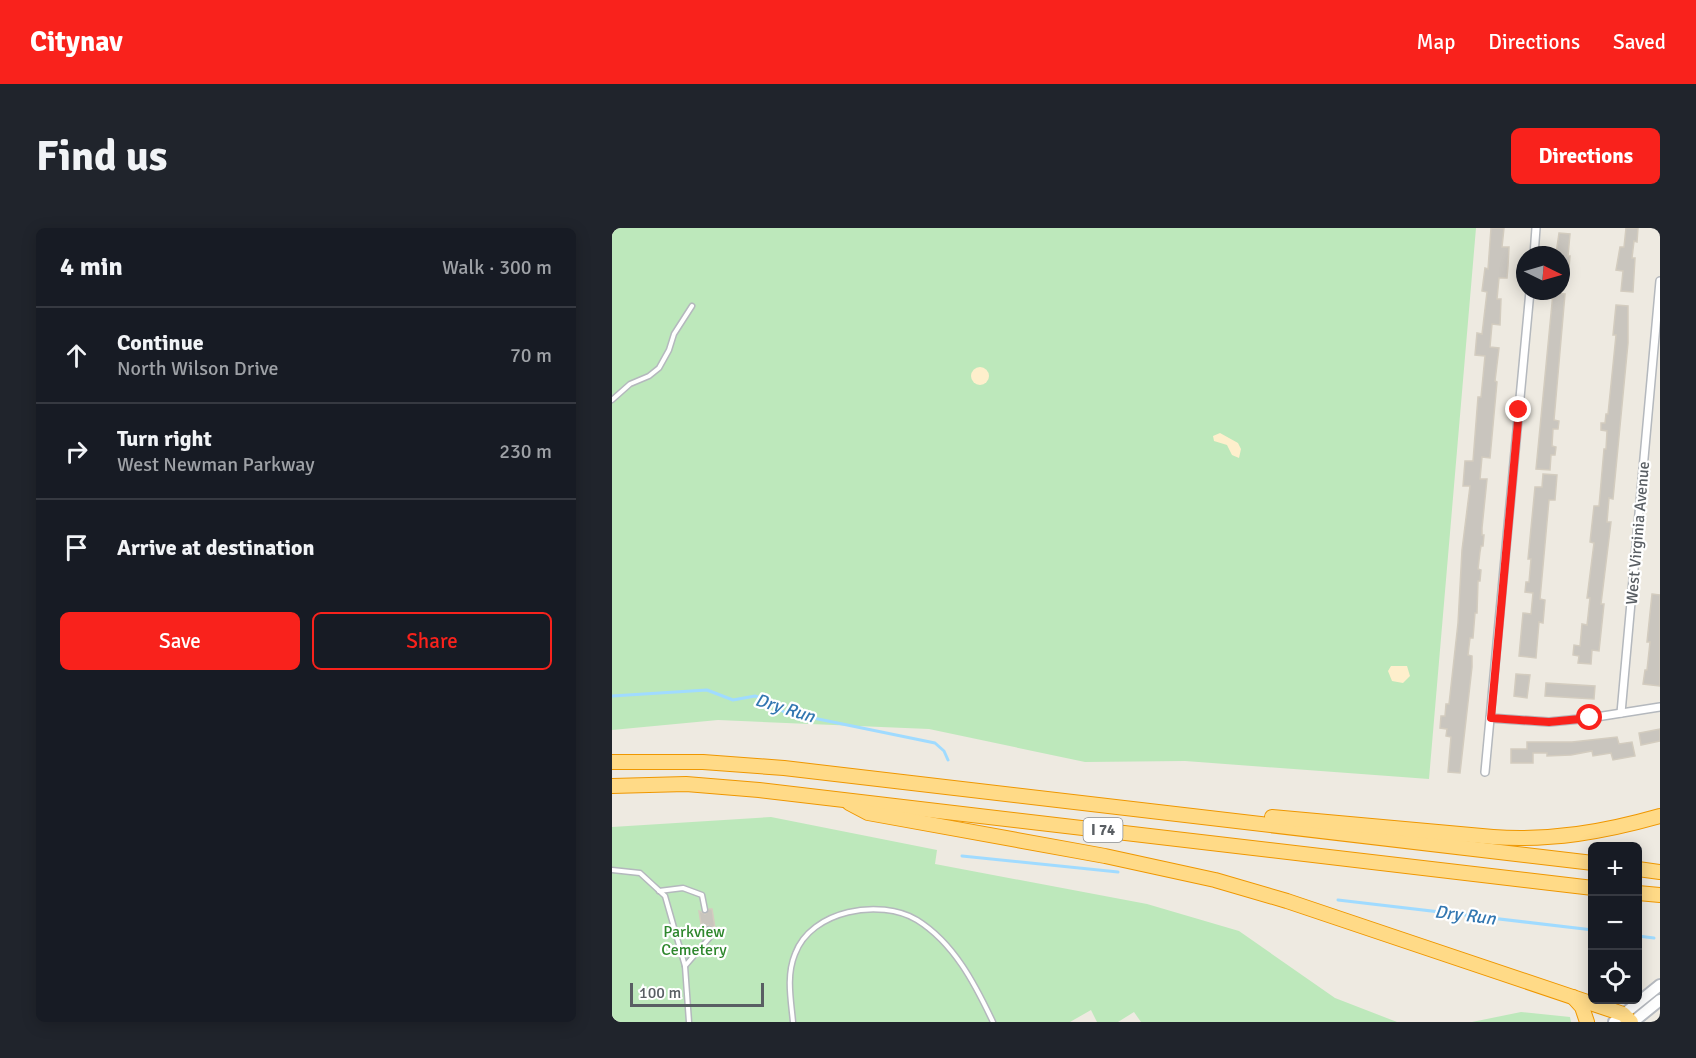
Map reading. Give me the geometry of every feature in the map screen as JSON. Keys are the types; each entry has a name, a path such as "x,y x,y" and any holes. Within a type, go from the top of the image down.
{"highway":[{"name":"I 74","path":"612,762 703,762 774,767 1588,862"},
{"name":"I 74","path":"612,786 686,784 759,790 1588,887"},
{"path":"842,799 868,813 1105,856 1221,882 1287,901 1573,997 1625,1020"},
{"path":"1058,800 1512,838 1546,838 1584,834 1615,829 1660,816"},
{"path":"1642,870 1660,872"},
{"path":"1642,893 1660,895"},
{"path":"1573,997 1582,1007 1587,1022"}],"main road":[{"path":"1625,1020 1660,985"},
{"path":"1625,1020 1660,1000"}],"street":[{"path":"1535,246 1536,228"},
{"name":"West Virginia Avenue","path":"1621,713 1660,281"},
{"path":"1485,772 1529,300"},
{"path":"1491,718 1549,722 1660,707"}],"lane":[{"path":"612,400 630,384 649,376 659,368 669,350 674,334 692,306"},
{"path":"612,870 640,873 665,896 685,966 688,1022"},
{"path":"659,891 683,888 702,895 705,910"},
{"path":"793,1022 789,978 795,953 809,932 830,919 857,910 891,910 916,920 938,936 958,959 977,988 993,1022"},
{"path":"685,966 711,936 709,929"}],"green space":[{"path":"612,228 1476,228 1429,779 1185,761 1085,762 929,729 718,720 612,730"},
{"name":"Parkview Cemetery","path":"771,817 937,850 935,864 1147,904 1239,931 1335,998 1397,1022 1141,1022 1134,1012 1118,1022 1097,1022 1091,1010 1070,1022 612,1022 612,827"},
{"path":"1521,1012 1570,1017 1571,1022 1472,1022"}],"sand":[{"path":"976,367 984,367 989,372 987,383 976,385 971,380 971,372"},
{"path":"1220,433 1238,443 1241,449 1239,458 1232,455 1227,445 1214,441 1213,436"},
{"path":"1391,666 1407,666 1410,676 1403,683 1392,681 1388,671"}],"building":[{"path":"1491,228 1504,228 1502,247 1509,247 1508,266 1507,278 1499,278 1497,299 1501,299 1500,325 1492,324 1490,347 1499,348 1495,381 1497,382 1490,458 1482,457 1480,479 1487,479 1482,528 1482,535 1484,535 1478,569 1481,570 1480,581 1478,581 1477,613 1475,613 1473,638 1470,638 1468,655 1472,656 1472,667 1460,773 1448,772 1451,737 1446,736 1447,729 1440,728 1441,716 1445,716 1446,704 1449,704 1458,623 1462,550 1470,486 1463,486 1465,461 1473,461 1478,397 1481,397 1485,356 1475,355 1477,333 1482,334 1487,292 1482,291 1485,268 1488,269"},
{"path":"1626,228 1638,228 1632,258 1635,258 1633,292 1621,291 1623,271 1616,270 1620,247 1624,247"},
{"path":"1559,233 1570,234 1569,246 1557,246"},
{"path":"1552,300 1564,300 1554,420 1559,421 1558,429 1553,429 1552,446 1556,447 1555,455 1551,455 1550,470 1536,469"},
{"path":"1616,305 1628,306 1628,343 1613,499 1609,498 1607,522 1611,522 1601,604 1604,604 1599,651 1592,650 1591,664 1578,663 1579,656 1573,655 1574,645 1580,646 1582,624 1587,625 1590,598 1587,598 1594,543 1590,542 1594,506 1599,506 1604,449 1606,449 1607,431 1601,430 1601,423 1605,423 1606,414 1608,414 1616,335 1613,335"},
{"path":"1543,474 1557,475 1555,500 1549,500 1540,599 1545,600 1543,623 1539,622 1536,658 1519,656 1523,613 1531,614 1533,593 1525,592 1526,582 1529,582 1531,559 1528,559 1535,487 1542,487"},
{"path":"1652,594 1660,595 1660,686 1643,684 1650,642 1647,642"},
{"path":"1516,674 1530,675 1527,698 1514,696"},
{"path":"1546,683 1595,686 1594,699 1545,696"},
{"path":"1660,729 1660,741 1641,745 1639,733"},
{"path":"1617,737 1619,744 1632,742 1635,756 1613,760 1611,753 1593,756 1592,751 1547,756 1547,753 1533,753 1533,763 1511,763 1511,749 1527,749 1527,742 1572,742"},
{"path":"712,909 715,928 708,925 702,930 699,911 705,914"}],"waterway":[{"name":"Dry Run","path":"612,696 707,690 733,700 755,696 765,699 784,712 935,743 944,751 948,760"},
{"name":"Dry Run","path":"962,856 1118,872"},
{"name":"Dry Run","path":"1338,900 1588,929"},
{"name":"Dry Run","path":"1642,936 1654,938"}],"route":[{"path":"1519,410 1491,718 1549,722 1590,718"}]}
